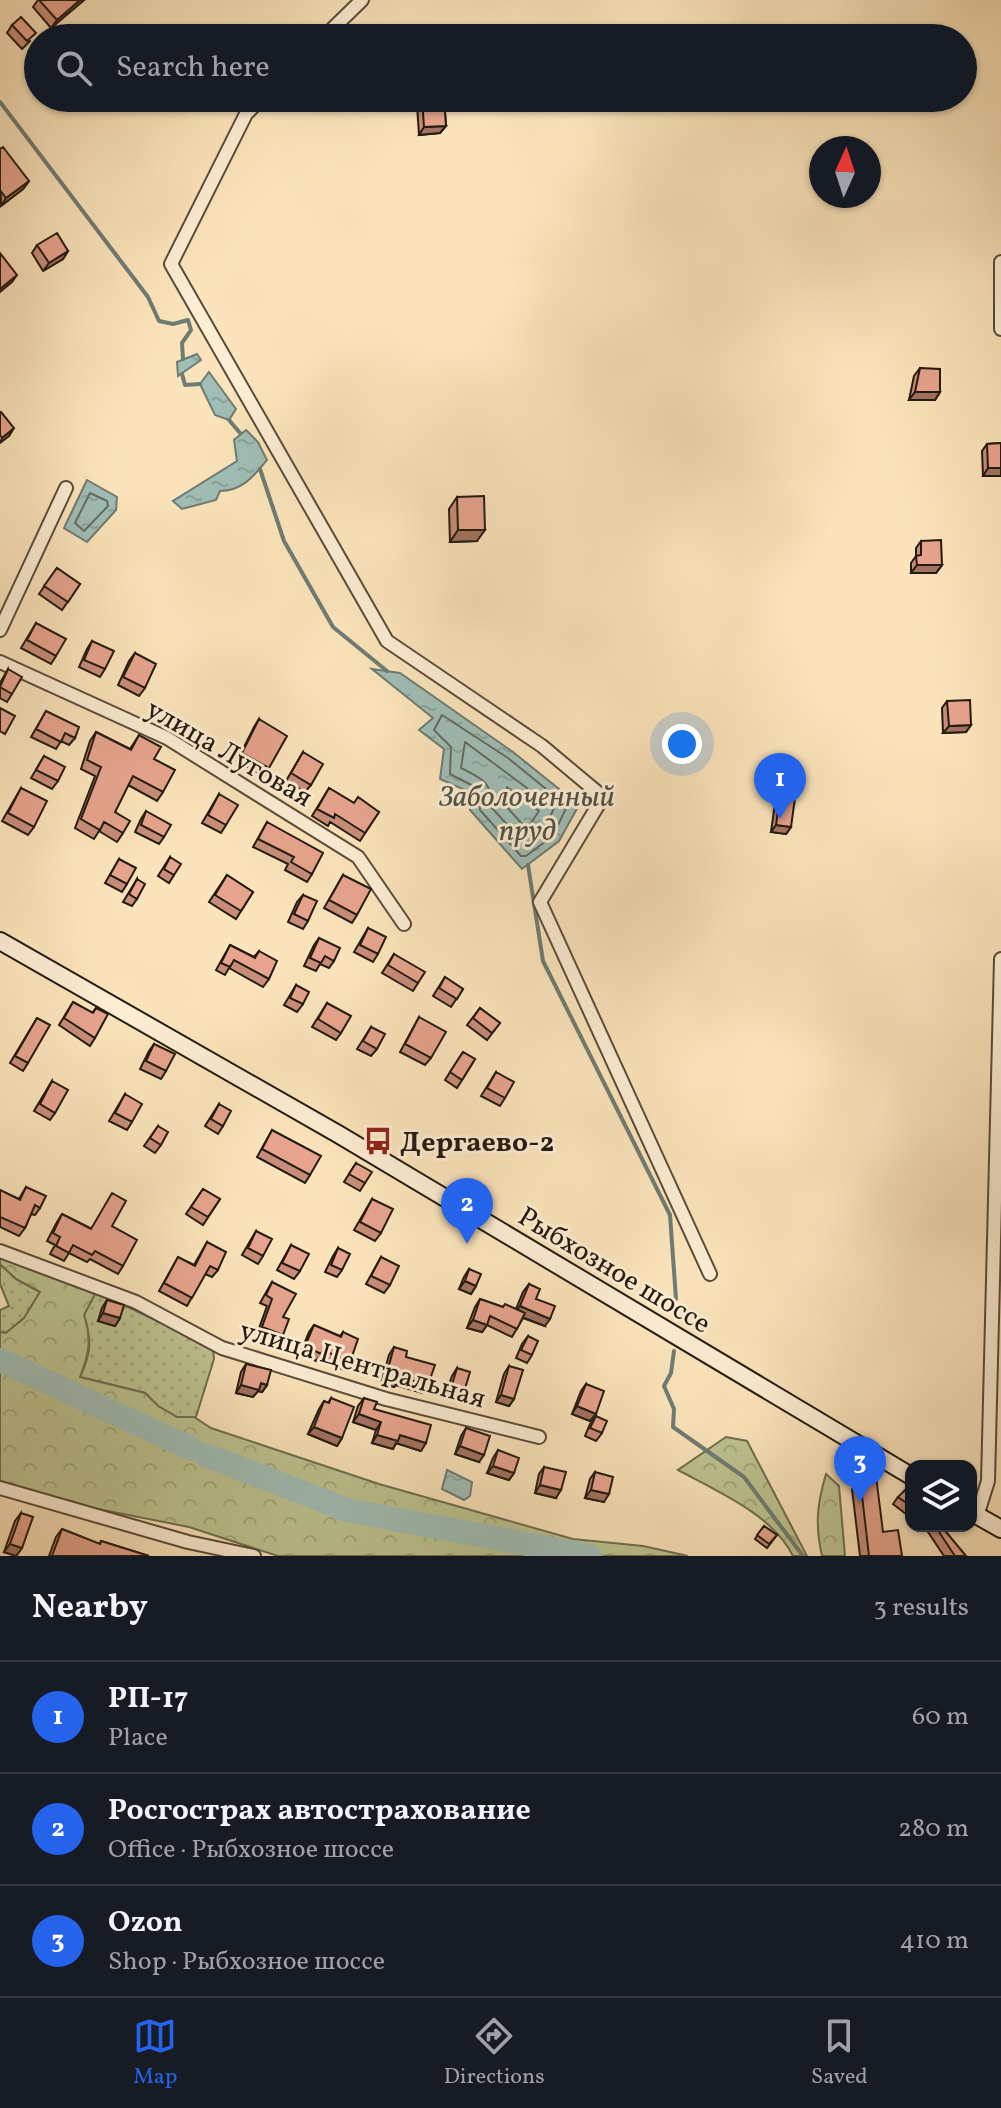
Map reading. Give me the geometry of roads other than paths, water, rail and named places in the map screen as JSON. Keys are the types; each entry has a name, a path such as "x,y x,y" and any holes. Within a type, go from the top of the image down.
{"main road":[{"name":"Рыбхозное шоссе","path":"0,941 338,1134 905,1472"},
{"path":"977,1516 1001,1529"}],"street":[{"path":"337,24 362,0"},
{"path":"248,112 171,264 387,641 542,746 603,797 540,902 710,1274"},
{"path":"1001,262 1001,329"},
{"path":"0,630 66,488"},
{"name":"улица Луговая","path":"0,662 167,738 358,857 404,924"},
{"path":"977,1507 988,1481 1001,959"},
{"name":"улица Центральная","path":"0,1251 136,1302 222,1348 386,1399 539,1437"},
{"path":"0,1488 188,1542 254,1556"},
{"path":"184,1556 188,1542"}],"water":[{"path":"197,354 201,360 178,376 177,362"},
{"path":"209,372 236,409 229,420 215,415 200,384"},
{"path":"246,430 258,442 267,460 252,477 235,488 220,491 216,500 182,509 173,501 237,461 234,440"},
{"path":"87,480 117,497 116,510 87,542 64,528"},
{"name":"Заболоченный пруд","path":"372,669 400,673 513,752 579,805 559,841 522,869 470,810 474,794 440,779 444,749 419,730 433,718"},
{"path":"447,1470 472,1482 470,1496 464,1500 442,1489"}],"waterway":[{"path":"0,102 148,297 159,321 173,324 188,320 191,330 182,343 183,359"},
{"path":"182,374 185,385 200,384"},
{"path":"229,420 240,433"},
{"path":"260,469 284,541 333,627 387,671"},
{"path":"528,865 543,961 670,1215 676,1299"},
{"path":"674,1351 671,1373 664,1386 674,1409 673,1427 744,1477 803,1556"},
{"path":"0,1360 192,1449"},
{"path":"206,1455 347,1510 590,1556"}],"place":[{"name":"РП-17","path":"780,819"},
{"name":"Дергаево-2","path":"378,1141"},
{"name":"Росгострах автострахование","path":"467,1244"},
{"name":"Ozon","path":"860,1502"}]}
